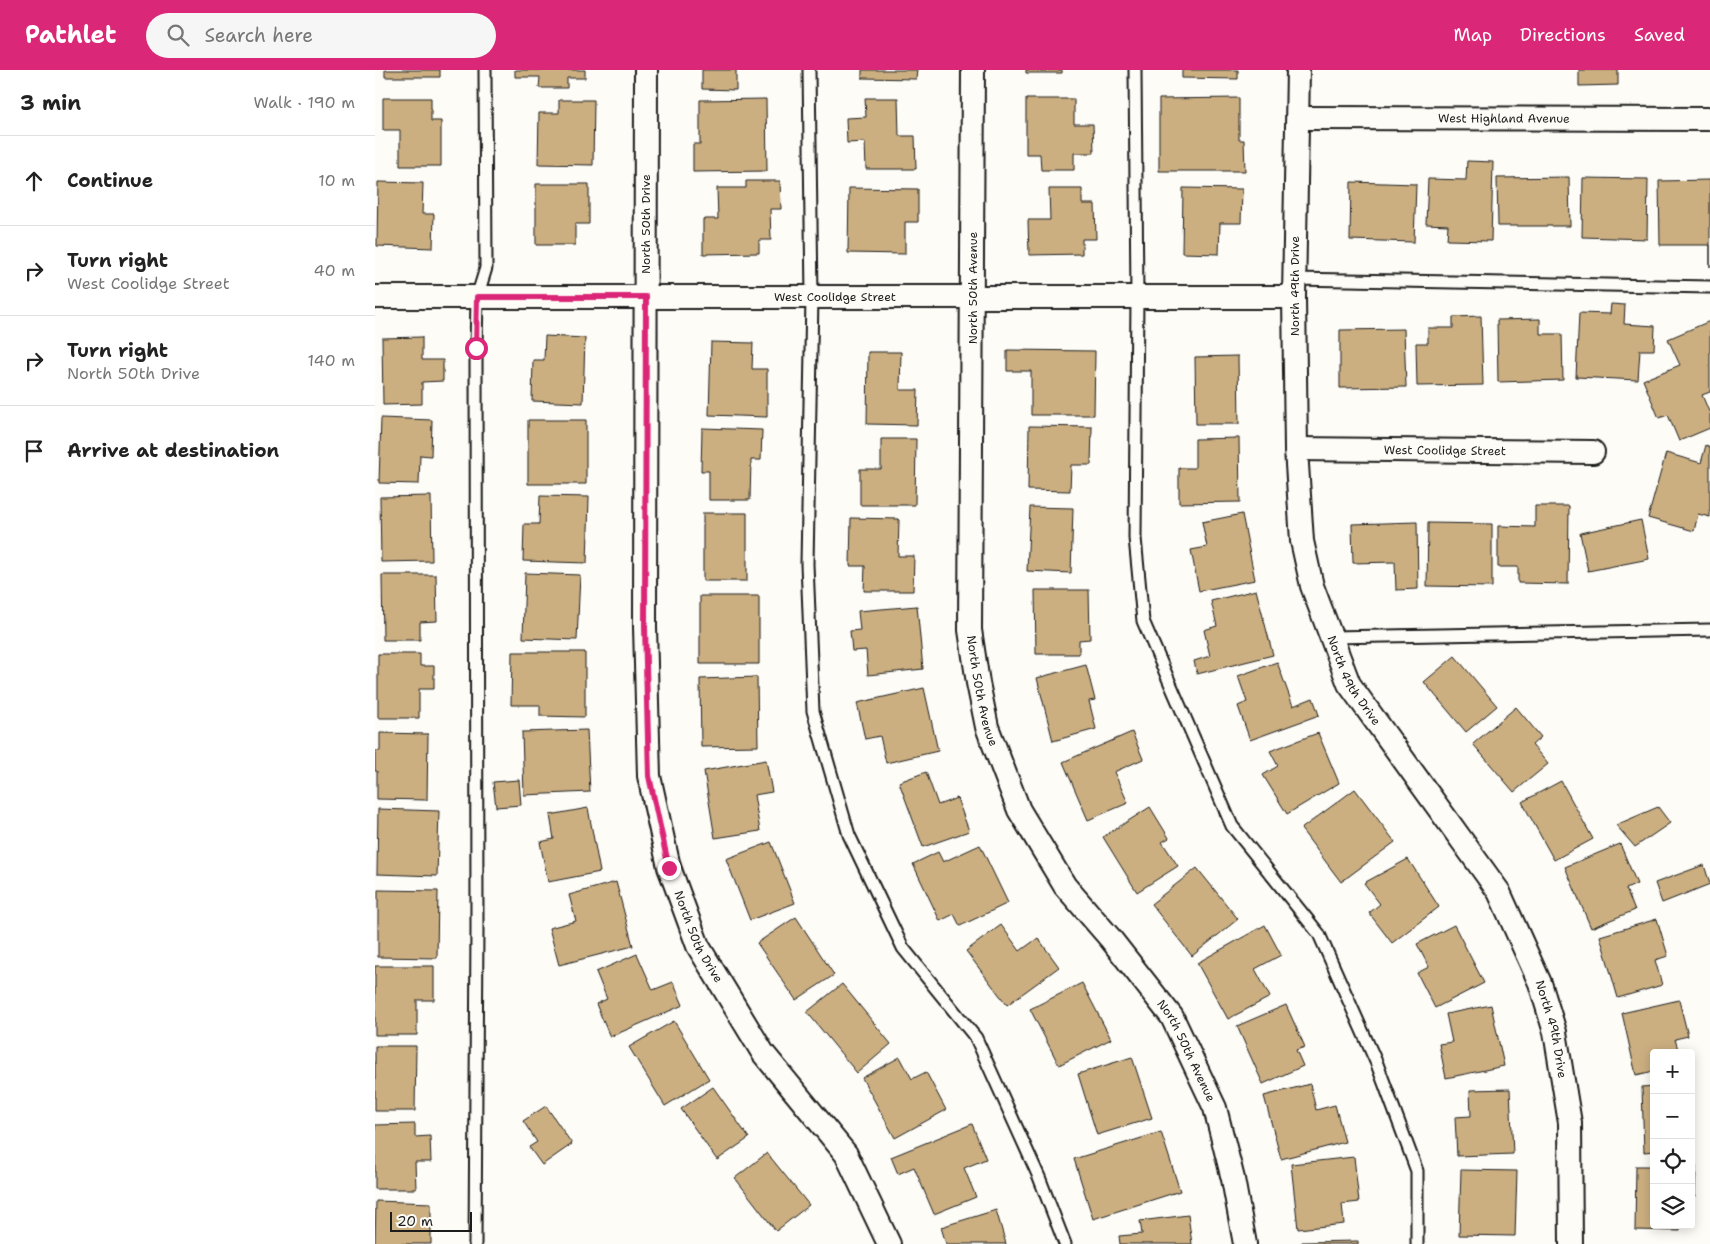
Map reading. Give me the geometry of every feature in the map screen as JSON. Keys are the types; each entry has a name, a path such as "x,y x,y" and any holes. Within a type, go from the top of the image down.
{"street":[{"name":"North 50th Drive","path":"647,70 645,627 649,776 669,868 698,946 763,1054 846,1154 889,1244"},
{"name":"North 50th Avenue","path":"973,70 971,630 978,683 987,727 1019,810 1065,886 1172,1017 1215,1108 1233,1178 1245,1244"},
{"name":"North 49th Drive","path":"1298,70 1299,118 1294,288 1296,449 1301,541 1312,586 1349,684 1499,892 1540,982 1555,1032 1570,1123 1571,1244"},
{"name":"West Highland Avenue","path":"1299,118 1710,119"},
{"name":"West Coolidge Street","path":"375,297 1137,297 1294,288"},
{"name":"West Coolidge Street","path":"1296,449 1593,452"}],"lane":[{"path":"475,1244 477,297 486,268 485,70"},
{"path":"809,70 812,297 807,564 813,711 849,835 903,948 976,1038 1039,1177 1065,1244"},
{"path":"1135,70 1137,297 1135,538 1143,620 1232,826 1319,934 1377,1064 1417,1171 1417,1244"},
{"path":"1294,288 1710,287"},
{"path":"1332,637 1710,630"}],"building":[{"path":"385,70 440,70 440,77 385,77"},
{"path":"515,70 585,70 585,78 567,78 567,88 539,88 540,77 515,77"},
{"path":"702,70 736,70 736,90 702,89"},
{"path":"862,70 917,70 916,79 862,78"},
{"path":"1026,70 1062,70 1062,73 1026,73"},
{"path":"1182,70 1238,70 1238,79 1182,78"},
{"path":"1579,70 1618,70 1618,85 1579,86"},
{"path":"383,98 431,98 431,121 441,121 441,166 400,166 400,130 383,130"},
{"path":"865,98 898,98 899,136 915,136 916,169 866,169 865,142 847,143 846,118 866,117"},
{"path":"1239,98 1239,140 1244,140 1245,171 1159,171 1159,99"},
{"path":"766,99 767,171 693,172 693,144 700,144 700,100"},
{"path":"1026,99 1074,99 1074,124 1093,124 1094,153 1074,153 1074,170 1041,170 1040,154 1026,154"},
{"path":"559,100 594,100 593,165 538,164 539,113 559,113"},
{"path":"1467,161 1493,162 1491,241 1447,240 1448,225 1426,224 1428,179 1466,180"},
{"path":"1569,177 1570,226 1498,226 1497,178"},
{"path":"1583,178 1648,179 1647,239 1582,237"},
{"path":"1710,180 1710,245 1660,245 1659,181"},
{"path":"746,181 780,181 781,209 770,209 771,240 759,240 759,253 703,254 703,219 718,219 717,188 746,188"},
{"path":"378,182 423,183 422,214 434,214 433,248 377,246"},
{"path":"1351,182 1416,184 1414,242 1350,240"},
{"path":"536,184 589,184 589,224 575,224 575,245 536,245"},
{"path":"849,188 918,189 918,222 905,222 905,254 848,253"},
{"path":"1183,188 1242,189 1241,223 1220,223 1219,254 1182,253"},
{"path":"1049,189 1082,189 1082,204 1095,204 1096,239 1082,239 1082,254 1029,255 1028,220 1050,220"},
{"path":"1611,304 1625,305 1624,324 1655,326 1654,350 1640,350 1638,380 1576,377 1579,313 1610,314"},
{"path":"1481,316 1483,385 1417,386 1416,343 1428,343 1428,328 1453,328 1453,317"},
{"path":"1540,319 1540,334 1562,334 1563,380 1498,382 1497,320"},
{"path":"1710,321 1710,392 1702,395 1710,414 1710,428 1679,441 1668,415 1659,418 1643,380 1680,365 1668,339"},
{"path":"1404,329 1406,387 1340,388 1340,330"},
{"path":"545,336 585,338 583,403 532,401 533,360 544,360"},
{"path":"422,337 422,360 443,360 443,381 422,382 422,404 383,405 382,338"},
{"path":"711,342 753,343 752,369 767,369 767,417 709,415"},
{"path":"1007,350 1095,351 1094,415 1031,415 1031,371 1007,371"},
{"path":"868,352 901,352 900,390 918,390 917,425 867,424"},
{"path":"1238,356 1239,424 1196,424 1195,357"},
{"path":"381,418 432,420 431,456 420,455 419,484 379,483"},
{"path":"528,420 586,420 586,484 528,484"},
{"path":"1029,426 1092,427 1091,465 1071,465 1070,491 1028,490"},
{"path":"702,428 762,430 761,460 751,460 750,500 709,500 709,471 701,471"},
{"path":"1239,438 1240,502 1179,503 1179,468 1195,468 1195,439"},
{"path":"881,439 916,439 915,505 860,505 860,469 881,469"},
{"path":"1706,445 1710,447 1710,517 1698,514 1694,531 1648,518 1666,453 1701,463"},
{"path":"431,496 432,561 381,562 380,497"},
{"path":"540,496 589,497 587,563 523,561 524,524 539,524"},
{"path":"1535,506 1569,506 1568,584 1518,583 1518,567 1498,567 1498,526 1535,527"},
{"path":"1030,507 1073,508 1071,573 1027,571"},
{"path":"703,513 747,513 747,581 703,581"},
{"path":"1242,514 1255,580 1199,591 1191,550 1207,547 1202,522"},
{"path":"851,518 899,519 898,556 914,556 913,591 864,591 865,566 850,566"},
{"path":"1641,520 1649,559 1588,571 1580,533"},
{"path":"1417,522 1418,589 1396,590 1395,562 1353,563 1352,524"},
{"path":"1428,523 1492,524 1492,587 1427,586"},
{"path":"525,573 580,575 577,640 523,638"},
{"path":"382,575 436,575 437,621 420,622 420,640 383,640"},
{"path":"1035,590 1089,590 1090,639 1079,640 1079,654 1036,654"},
{"path":"1256,590 1273,655 1197,674 1194,661 1210,656 1204,630 1217,626 1211,601"},
{"path":"700,596 759,596 759,664 700,664"},
{"path":"917,606 923,669 868,675 866,650 852,651 850,631 860,630 858,611"},
{"path":"512,652 585,652 585,717 540,716 540,705 511,705"},
{"path":"378,654 420,654 420,666 434,666 434,689 419,689 419,718 378,718"},
{"path":"1455,656 1497,706 1466,732 1424,682"},
{"path":"1277,662 1293,706 1313,698 1319,715 1250,740 1238,706 1247,702 1238,676"},
{"path":"1086,665 1095,700 1089,701 1096,729 1053,741 1037,678"},
{"path":"757,677 758,746 701,747 700,679"},
{"path":"924,688 938,751 886,763 880,736 865,739 857,703"},
{"path":"1516,707 1541,737 1532,745 1548,764 1514,792 1473,744"},
{"path":"587,730 590,792 524,795 522,732"},
{"path":"1132,732 1143,759 1114,772 1128,803 1088,820 1063,762"},
{"path":"380,733 428,734 427,800 377,799 375,751 380,751"},
{"path":"1318,733 1339,783 1287,814 1263,775 1278,766 1270,751"},
{"path":"766,760 772,792 754,795 760,831 715,838 704,771"},
{"path":"926,772 938,805 957,798 969,831 923,847 899,782"},
{"path":"519,780 521,805 496,807 493,782"},
{"path":"1561,781 1593,839 1554,860 1522,802"},
{"path":"1355,789 1395,842 1341,882 1301,829"},
{"path":"1150,807 1169,838 1162,842 1178,866 1137,892 1103,837"},
{"path":"1658,807 1670,823 1635,847 1616,825"},
{"path":"588,808 600,872 548,882 540,842 554,839 550,815"},
{"path":"378,809 439,811 437,876 377,874"},
{"path":"771,842 795,903 750,920 726,859"},
{"path":"1620,844 1637,884 1626,889 1635,910 1591,928 1565,867"},
{"path":"980,845 1008,903 960,926 954,914 940,921 913,864 938,852 943,862"},
{"path":"1408,859 1439,907 1392,943 1369,913 1380,904 1364,883"},
{"path":"1704,865 1710,884 1662,903 1655,883"},
{"path":"1197,868 1238,919 1192,956 1151,904"},
{"path":"616,882 633,946 559,965 549,928 576,921 569,895"},
{"path":"378,890 438,891 437,958 378,957"},
{"path":"796,917 834,975 796,1000 757,943"},
{"path":"1657,919 1668,956 1655,960 1662,985 1618,998 1600,936"},
{"path":"1001,925 1020,951 1038,938 1059,967 1007,1005 966,951"},
{"path":"1265,925 1281,955 1255,969 1270,997 1228,1019 1197,963"},
{"path":"1454,925 1484,983 1435,1008 1417,973 1429,967 1417,944"},
{"path":"637,954 653,990 673,982 683,1005 610,1037 596,1004 607,999 596,972"},
{"path":"375,966 434,966 434,1000 417,1000 417,1035 375,1035"},
{"path":"1082,983 1111,1039 1059,1065 1030,1009"},
{"path":"842,984 891,1044 857,1073 807,1012"},
{"path":"1679,1000 1688,1036 1675,1039 1678,1049 1650,1049 1650,1072 1636,1075 1622,1013"},
{"path":"1286,1005 1305,1047 1296,1050 1303,1066 1263,1084 1237,1026"},
{"path":"1491,1005 1504,1066 1446,1078 1439,1044 1452,1042 1446,1014"},
{"path":"674,1021 709,1079 665,1106 629,1047"},
{"path":"375,1046 416,1046 415,1111 375,1111"},
{"path":"900,1057 912,1079 926,1072 946,1110 895,1138 862,1078"},
{"path":"1132,1057 1152,1118 1097,1135 1078,1074"},
{"path":"1310,1084 1316,1110 1335,1105 1345,1142 1281,1159 1264,1096"},
{"path":"1650,1086 1650,1151 1644,1152 1642,1087"},
{"path":"713,1087 749,1138 717,1160 681,1109"},
{"path":"1510,1089 1513,1154 1457,1156 1455,1117 1471,1116 1470,1090"},
{"path":"546,1106 572,1144 542,1165 529,1147 537,1142 523,1121"},
{"path":"415,1124 415,1137 430,1136 431,1162 415,1162 416,1189 375,1189 375,1125"},
{"path":"972,1124 986,1159 964,1168 976,1197 934,1214 914,1167 898,1174 891,1157"},
{"path":"1161,1132 1180,1191 1093,1219 1074,1159"},
{"path":"767,1153 809,1205 776,1231 735,1178"},
{"path":"1354,1157 1359,1202 1342,1204 1344,1224 1298,1229 1291,1164"},
{"path":"1636,1166 1650,1166 1650,1229 1680,1229 1680,1231 1635,1230"},
{"path":"1461,1170 1517,1171 1515,1236 1459,1235"},
{"path":"376,1201 431,1203 431,1244 375,1244"},
{"path":"996,1210 1006,1244 946,1244 941,1227"},
{"path":"1188,1215 1192,1244 1120,1244 1119,1236 1142,1234 1140,1221"},
{"path":"1358,1241 1358,1244 1302,1244 1302,1242"}],"route":[{"path":"476,348 477,297 646,297 645,627 649,776 669,868"}]}
